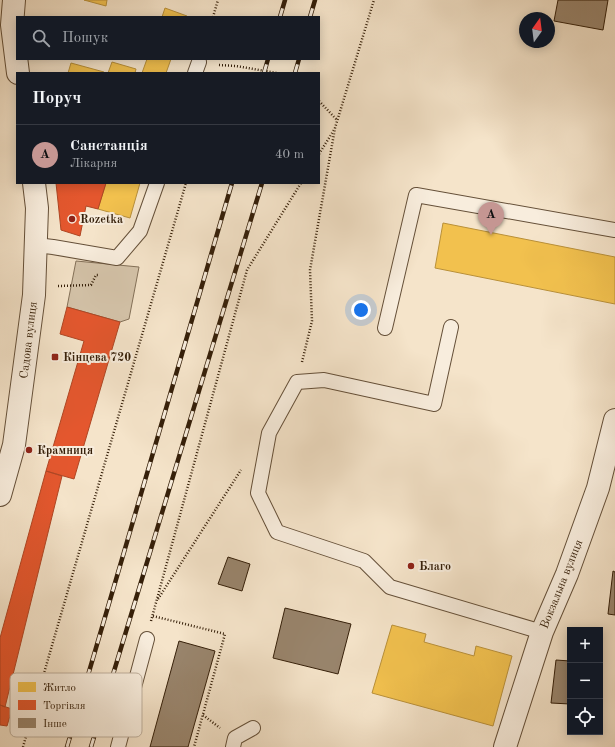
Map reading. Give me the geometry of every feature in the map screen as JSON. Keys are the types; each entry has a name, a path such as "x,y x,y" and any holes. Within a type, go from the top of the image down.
{"street":[{"path":"14,0 12,25 16,57"},
{"path":"16,60 18,72"},
{"name":"Садова вулиця","path":"0,495 14,445 34,295 37,208 34,184"},
{"name":"Вокзальна вулиця","path":"505,747 542,632 567,574 598,488 615,420"}],"lane":[{"path":"36,245 117,258 140,231 157,184"},
{"path":"385,328 416,195 615,230"},
{"path":"450,327 434,404 324,380 297,382 269,433 258,494 277,532 364,561 390,587 542,632"},
{"path":"138,673 147,639"},
{"path":"233,747 235,738 253,728"},
{"path":"118,747 121,737"}],"path":[{"path":"213,16 218,0"},
{"path":"297,382 312,321 310,270 335,128 374,0"},
{"path":"219,65 236,66 271,72"},
{"path":"320,102 337,120"},
{"path":"320,152 335,128"},
{"path":"44,673 186,184"},
{"path":"147,639 247,270 300,184"},
{"path":"54,286 90,285 96,275 110,272 117,258"},
{"path":"156,602 244,465"},
{"path":"153,616 225,634 194,747"},
{"path":"23,747 26,737"}],"shaded area":[{"path":"76,261 139,267 129,319 120,322 67,307"}],"building: Житло":[{"path":"84,0 107,0 106,6"},
{"path":"165,8 187,16 162,16"},
{"path":"147,60 171,60 166,72 142,72"},
{"path":"112,62 136,69 135,72 108,72"},
{"path":"71,63 104,72 68,72"},
{"path":"106,184 140,184 130,218 98,209"},
{"path":"443,223 615,257 615,304 435,268"},
{"path":"392,625 426,634 424,642 474,656 476,646 512,656 493,726 372,693"}],"building: Торгівля":[{"name":"Rozetka","path":"56,184 106,184 98,209 86,206 80,236 61,230"},
{"path":"67,307 120,322 74,479 46,471 84,341 60,334"},
{"path":"46,471 62,476 13,673 10,673 10,687 5,707 0,705 0,638"},
{"path":"0,705 10,708 10,716 7,726 0,725"}],"building: Інше":[{"path":"558,0 608,0 603,30 555,21"},
{"path":"228,557 250,564 242,591 218,584"},
{"path":"613,571 615,572 615,615 608,614"},
{"path":"285,608 351,624 338,674 273,658"},
{"path":"179,641 215,651 188,747 150,747"},
{"path":"556,660 567,661 567,704 551,703"}],"railway":[{"path":"280,16 285,0"},
{"path":"310,16 315,0"},
{"path":"264,72 268,60"},
{"path":"295,72 299,60"},
{"path":"89,673 232,184"},
{"path":"113,673 262,184"},
{"path":"67,747 70,737"},
{"path":"91,747 94,737"}],"place":[{"name":"Rozetka","path":"72,219"},
{"name":"Санстанція","path":"491,235"},
{"name":"Кінцева 720","path":"55,357"},
{"name":"Крамниця","path":"29,450"},
{"name":"Благо","path":"411,566"}]}
